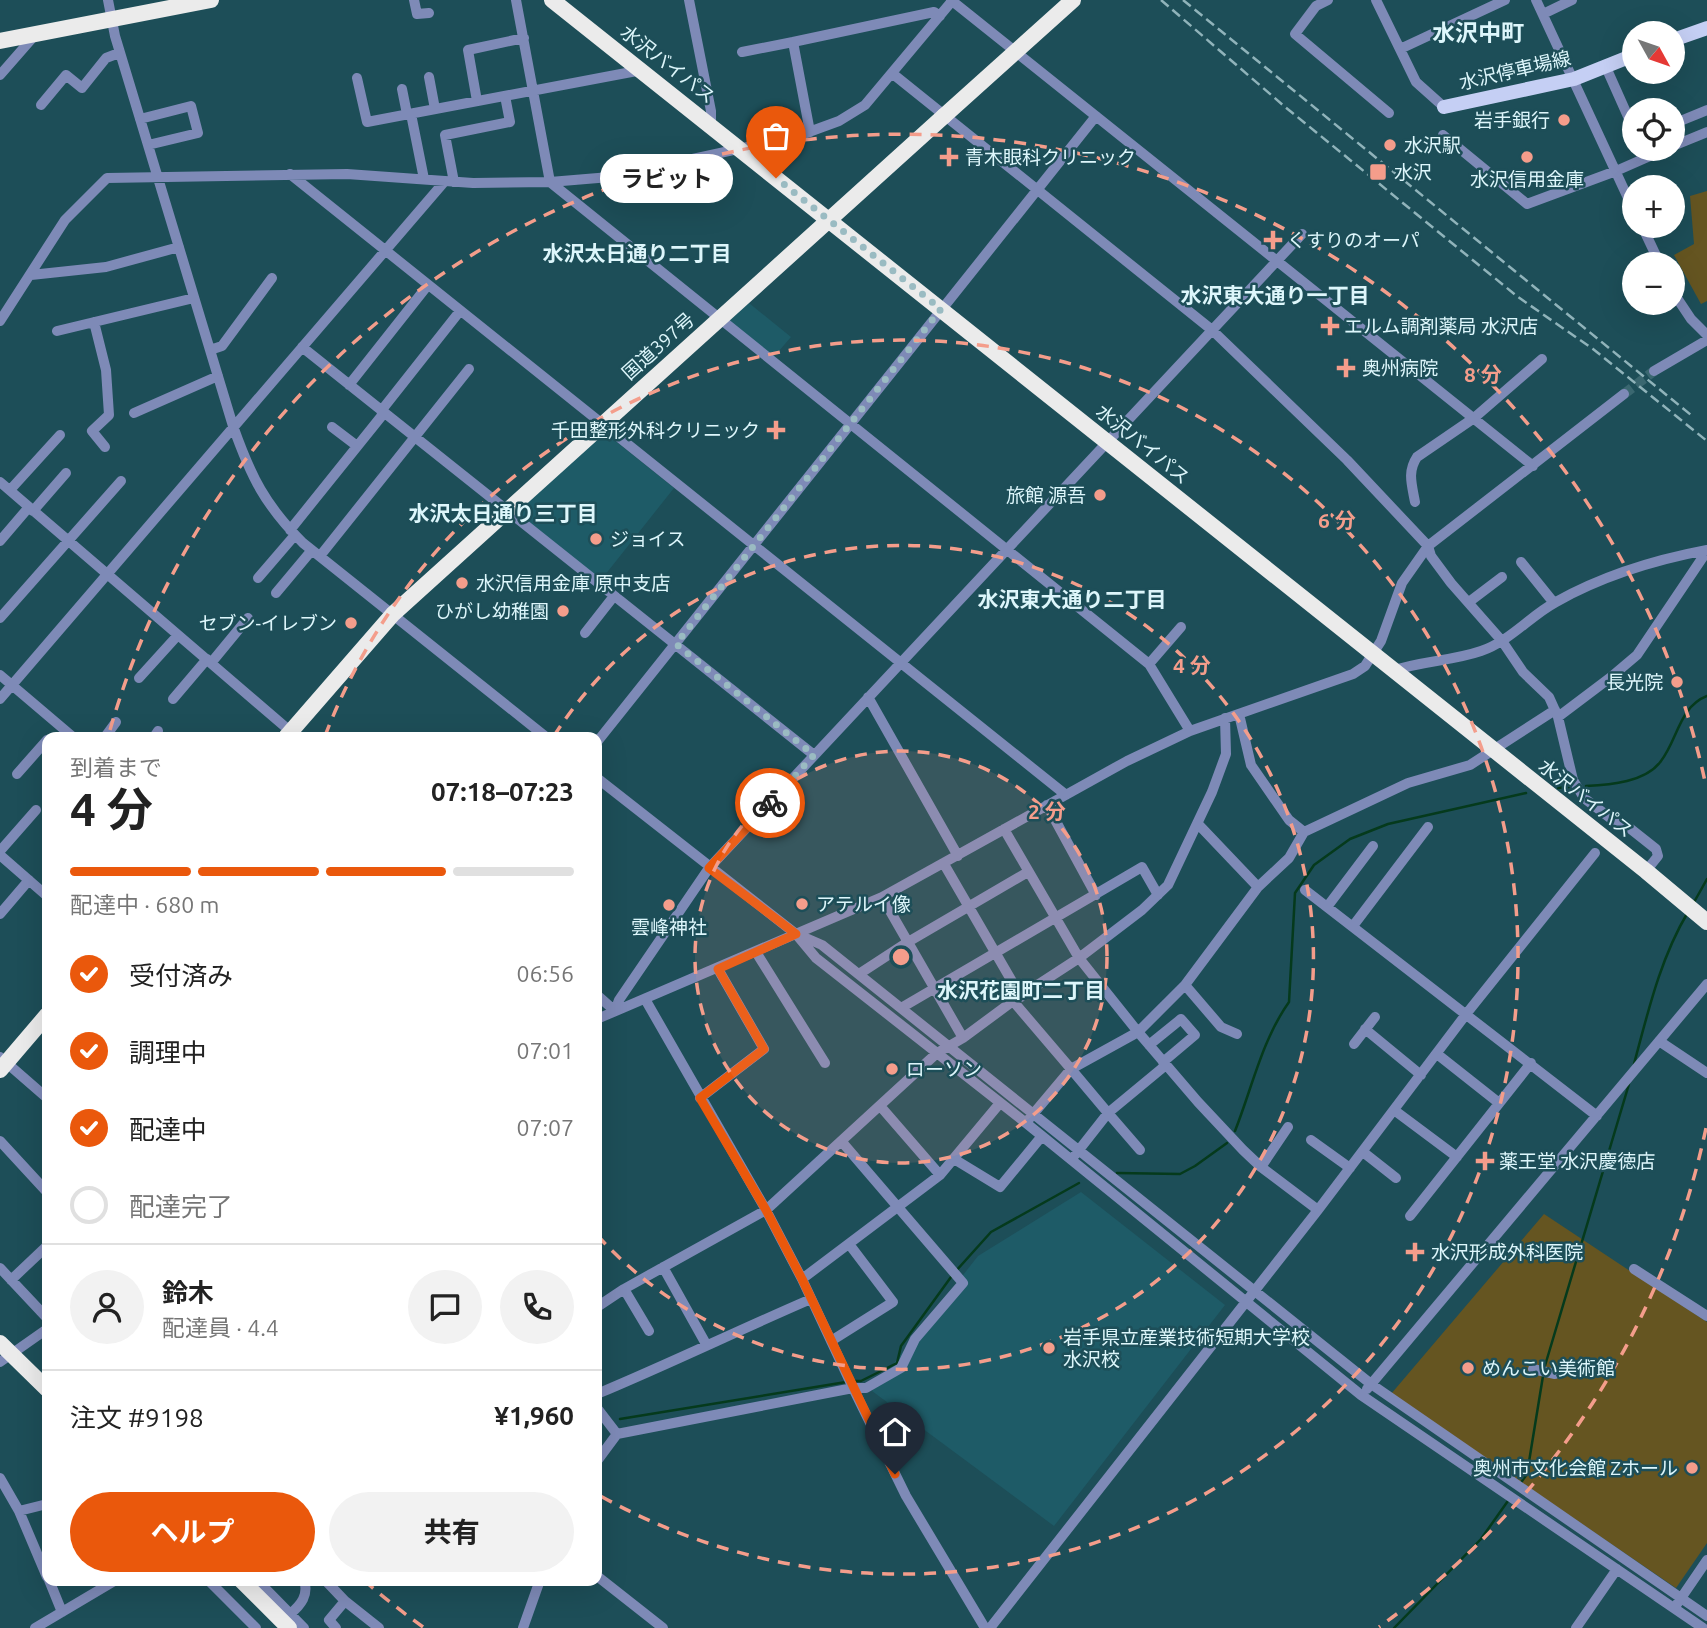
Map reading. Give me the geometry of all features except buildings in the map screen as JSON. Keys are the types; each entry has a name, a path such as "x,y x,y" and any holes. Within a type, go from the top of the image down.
{"highway":[{"path":"0,41 211,0"},
{"name":"水沢バイパス","path":"552,0 1646,871 1705,921"},
{"name":"国道397号","path":"294,732 393,614 1073,0"},
{"path":"2,1063 42,1020"},
{"path":"4,1353 42,1385"},
{"path":"248,1586 290,1621"}],"main road":[{"path":"1685,36 1707,28"},
{"name":"水沢停車場線","path":"1444,107 1574,79 1622,59"}],"street":[{"path":"108,0 120,53 233,426 246,463 262,496 293,532 316,553 540,732"},
{"path":"414,0 417,14 429,13"},
{"path":"516,0 550,182 1149,664 1190,731"},
{"path":"689,0 711,111 711,125"},
{"path":"1328,0 1315,3 1295,34 1389,113"},
{"path":"1376,0 1416,82 1444,107"},
{"path":"1400,49 1505,0"},
{"path":"1536,0 1622,184"},
{"path":"1543,14 1572,0"},
{"path":"0,321 65,220 107,178 156,175 347,174 450,181 550,182 610,177 810,132 839,121 865,105 951,1 1533,466"},
{"path":"742,52 934,12 940,16"},
{"path":"0,75 35,34"},
{"path":"477,101 468,50 524,38"},
{"path":"793,42 810,132"},
{"path":"41,105 66,75 82,88 106,58 120,53"},
{"path":"1605,65 1622,103"},
{"path":"357,78 367,122 642,70"},
{"path":"893,74 1212,330 1347,460 1428,546 1431,556 1502,641 1522,671 1549,696 1573,780 1584,798 1656,849 1658,856 1646,871"},
{"path":"429,77 435,109"},
{"path":"402,89 424,179"},
{"path":"0,699 384,250 450,181 445,135 510,122 505,96"},
{"path":"140,119 191,106 198,133 148,145"},
{"path":"1685,119 1707,110"},
{"path":"602,736 1096,117"},
{"path":"1685,141 1707,132"},
{"path":"1443,135 1527,204 1616,171 1632,161"},
{"path":"290,174 1066,795"},
{"path":"615,1011 619,1000 709,868 1301,234"},
{"path":"31,275 106,267 179,247"},
{"path":"210,350 222,346 272,278"},
{"path":"349,385 428,285"},
{"path":"57,331 194,298"},
{"path":"1654,371 1707,338 1685,310"},
{"path":"258,578 460,311"},
{"path":"94,322 106,370 109,415 92,431 105,447"},
{"path":"302,347 814,755"},
{"path":"1415,502 1409,475 1417,457 1474,418 1542,359"},
{"path":"276,593 316,553 469,369"},
{"path":"134,413 218,376"},
{"path":"602,1017 882,897 1127,761 1190,731 1353,674 1365,666 1373,654 1388,626 1402,583 1428,546 1624,394"},
{"path":"332,427 357,446"},
{"path":"10,490 60,435"},
{"path":"0,541 66,473"},
{"path":"0,618 121,481"},
{"path":"0,482 288,732"},
{"path":"1392,671 1481,651 1502,641 1554,603 1609,575 1658,560 1707,551"},
{"path":"1029,1119 1071,1069 1138,1032 1185,985 1258,887 1289,858 1304,832 1408,783 1470,765 1602,684 1637,655 1707,551"},
{"path":"1521,562 1554,603"},
{"path":"1469,602 1502,577"},
{"path":"585,633 614,596"},
{"path":"173,699 248,618"},
{"path":"1149,664 1181,627"},
{"path":"139,678 178,635"},
{"path":"0,675 67,732"},
{"path":"869,697 958,856"},
{"path":"1239,714 1251,765 1289,820 1304,832"},
{"path":"602,1304 766,1210 937,1053 1079,958 1158,895 1168,885 1212,792 1226,754 1226,718"},
{"path":"109,732 116,722"},
{"path":"54,732 60,726"},
{"path":"17,774 42,746"},
{"path":"602,782 796,934 816,958 1000,1103 1029,1119 1042,1136 1075,1155"},
{"path":"1048,805 1096,895"},
{"path":"36,810 0,853 42,890"},
{"path":"1198,824 1258,887"},
{"path":"1353,926 1428,827"},
{"path":"1004,829 1079,958 1164,1064 1261,1167 1318,1210"},
{"path":"1327,907 1373,846"},
{"path":"645,999 766,1210 906,1496 988,1628 1250,1297 1468,1013 1595,853"},
{"path":"944,864 1017,999 1071,1069 1140,1150"},
{"path":"901,1008 1142,867 1158,895"},
{"path":"859,974 1028,872"},
{"path":"0,914 29,880"},
{"path":"1305,890 1468,1013 1597,1116"},
{"path":"882,897 963,1038"},
{"path":"796,934 822,945 901,1008 1029,1119 1250,1297 1362,1395 1617,1569 1707,1616"},
{"path":"756,952 825,1063"},
{"path":"700,1098 764,1049 718,969"},
{"path":"1362,1395 1707,984"},
{"path":"1185,985 1221,1027 1237,1034"},
{"path":"602,999 615,1011"},
{"path":"1354,1044 1375,1017"},
{"path":"1075,1155 1108,1112 1195,1035 1181,1019 1149,1045"},
{"path":"1365,1029 1421,1074"},
{"path":"1659,1041 1707,1073"},
{"path":"1437,1054 1499,1103"},
{"path":"2,1063 42,1094"},
{"path":"1410,1216 1531,1063"},
{"path":"802,1279 940,1175 1000,1103"},
{"path":"881,1107 940,1175"},
{"path":"1394,1110 1457,1157"},
{"path":"1261,1167 1288,1127"},
{"path":"954,1159 1000,1187 1042,1136"},
{"path":"1311,1140 1350,1168"},
{"path":"0,1141 42,1187"},
{"path":"602,1454 617,1434 853,1388 866,1388 901,1368 915,1339 963,1283 842,1142"},
{"path":"1363,1152 1396,1178"},
{"path":"831,1341 893,1302 849,1244"},
{"path":"11,1280 42,1251"},
{"path":"663,1267 706,1345"},
{"path":"0,1268 42,1313"},
{"path":"1634,1269 1707,1316"},
{"path":"624,1289 649,1332"},
{"path":"1250,1297 1528,1493 1678,1603 1703,1628"},
{"path":"602,1392 677,1361 706,1345 811,1299"},
{"path":"4,1353 42,1332"},
{"path":"1535,1370 1552,1374"},
{"path":"602,1414 617,1434"},
{"path":"0,1478 19,1511 42,1564"},
{"path":"19,1511 42,1505"},
{"path":"1678,1603 1707,1560"},
{"path":"1576,1628 1617,1569"},
{"path":"602,1580 663,1628"},
{"path":"51,1586 62,1612"},
{"path":"35,1628 106,1586"},
{"path":"214,1586 256,1628"},
{"path":"262,1586 290,1621 304,1628"},
{"path":"290,1621 305,1596 307,1586"},
{"path":"330,1586 379,1628"},
{"path":"523,1628 538,1586"},
{"path":"336,1628 328,1620 345,1601"}],"shaded area":[{"path":"1707,191 1707,301 1701,304 1685,275 1685,252 1679,252 1694,244 1690,196"},
{"path":"749,303 791,337 772,359 726,321"},
{"path":"604,432 674,488 601,580 515,512"},
{"name":"岩手県立産業技術短期大学校 水沢校","path":"1081,1192 1225,1305 1054,1526 872,1391 978,1256"},
{"path":"1544,1214 1707,1322 1707,1543 1676,1588 1391,1394"}],"waterway":[{"path":"1586,786 1627,781 1646,774 1661,761 1690,708 1707,696"},
{"path":"1558,788 1569,787"},
{"path":"1235,1131 1265,1048 1289,1002 1295,893 1314,865 1350,839 1388,824 1526,793"},
{"path":"1693,904 1707,879"},
{"path":"1634,1064 1662,967 1688,912"},
{"path":"1544,1369 1629,1084"},
{"path":"1117,1173 1180,1174 1227,1143"},
{"path":"955,1272 991,1232 1079,1183"},
{"path":"853,1381 861,1381 897,1363 901,1346 951,1277"},
{"path":"1520,1484 1527,1474 1543,1376"},
{"path":"620,1419 846,1382"},
{"path":"1394,1628 1481,1539 1510,1498"}],"tunnel":[{"path":"1624,394 1654,371"}],"railway":[{"path":"1161,0 1284,106 1518,297 1593,349 1707,441"},
{"path":"1183,0 1691,415"}],"way so far":[{"path":"770,803 814,755 676,644 941,309 776,178"}],"place":[{"name":"岩手銀行","path":"1564,120"},
{"name":"水沢駅","path":"1390,145"},
{"name":"青木眼科クリニック","path":"949,157"},
{"name":"水沢信用金庫","path":"1527,157"},
{"name":"水沢","path":"1378,172"},
{"name":"ラビット","path":"776,178"},
{"name":"くすりのオーパ","path":"1273,240"},
{"name":"エルム調剤薬局 水沢店","path":"1330,326"},
{"name":"奥州病院","path":"1346,368"},
{"name":"千田整形外科クリニック","path":"776,430"},
{"name":"旅館 源吾","path":"1100,495"},
{"name":"ジョイス","path":"596,539"},
{"name":"水沢信用金庫 原中支店","path":"462,583"},
{"name":"ひがし幼稚園","path":"563,611"},
{"name":"セブン-イレブン","path":"351,623"},
{"name":"長光院","path":"1677,682"},
{"name":"アテルイ像","path":"802,904"},
{"name":"雲峰神社","path":"669,905"},
{"name":"ローソン","path":"892,1069"},
{"name":"薬王堂 水沢慶徳店","path":"1485,1161"},
{"name":"水沢形成外科医院","path":"1415,1252"},
{"name":"岩手県立産業技術短期大学校 水沢校","path":"1049,1348"},
{"name":"めんこい美術館","path":"1468,1368"},
{"name":"奥州市文化会館 Zホール","path":"1692,1468"}],"district":[{"name":"水沢中町","path":"1478,32"},
{"name":"水沢太日通り二丁目","path":"637,253"},
{"name":"水沢東大通り一丁目","path":"1275,295"},
{"name":"水沢太日通り三丁目","path":"503,513"},
{"name":"水沢東大通り二丁目","path":"1072,599"},
{"name":"水沢花園町二丁目","path":"1021,990"}],"route":[{"path":"770,803 709,868 796,934 718,969 764,1049 700,1098 766,1210 802,1279 895,1474"}]}
